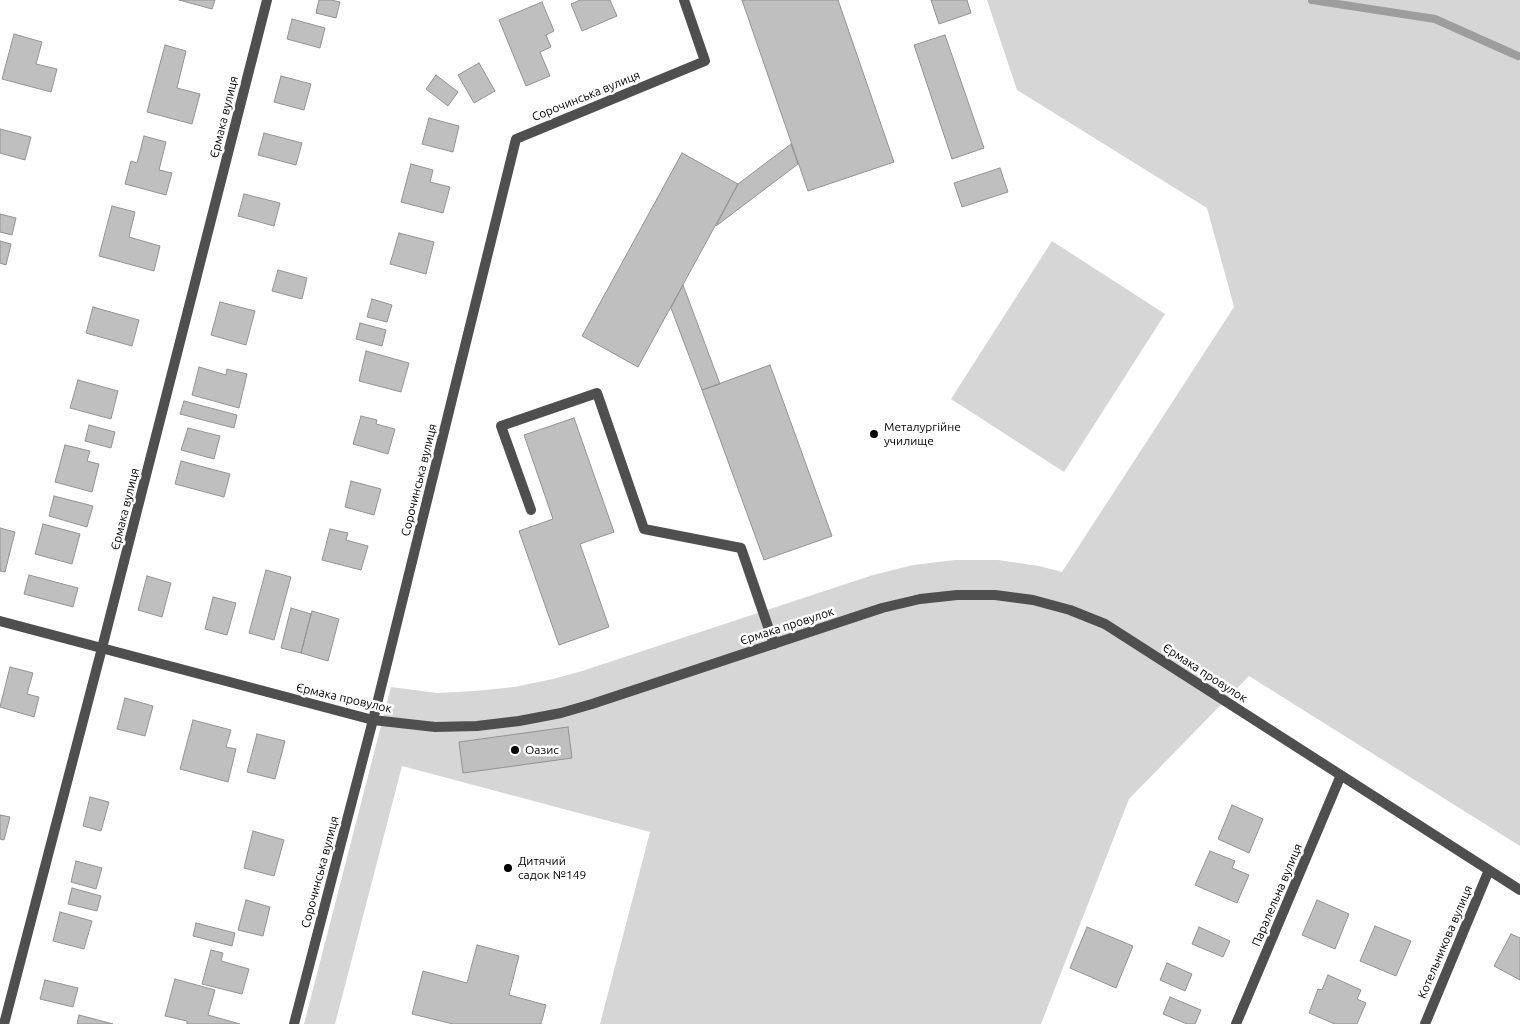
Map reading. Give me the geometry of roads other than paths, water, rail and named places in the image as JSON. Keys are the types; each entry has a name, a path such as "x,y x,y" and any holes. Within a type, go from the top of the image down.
{"street":[{"name":"Єрмака вулиця","path":"4,1024 267,0"},
{"name":"Сорочинська вулиця","path":"294,1024 373,720 516,139 705,61 684,0"},
{"path":"530,510 501,426 597,393 644,529 741,548 774,644"},
{"name":"Єрмака провулок","path":"0,621 373,720 435,727 477,726 519,721 592,704 882,608 920,599 957,595 995,595 1033,600 1070,610 1105,624 1520,890"},
{"name":"Паралельна вулиця","path":"1236,1024 1341,775"},
{"name":"Котельникова вулиця","path":"1425,1024 1489,870"}],"waterway":[{"path":"1312,0 1435,19 1518,56"}],"place":[{"name":"Металургійне училище","path":"874,434"},
{"name":"Оазис","path":"515,750"},
{"name":"Дитячий садок №149","path":"508,868"}]}
